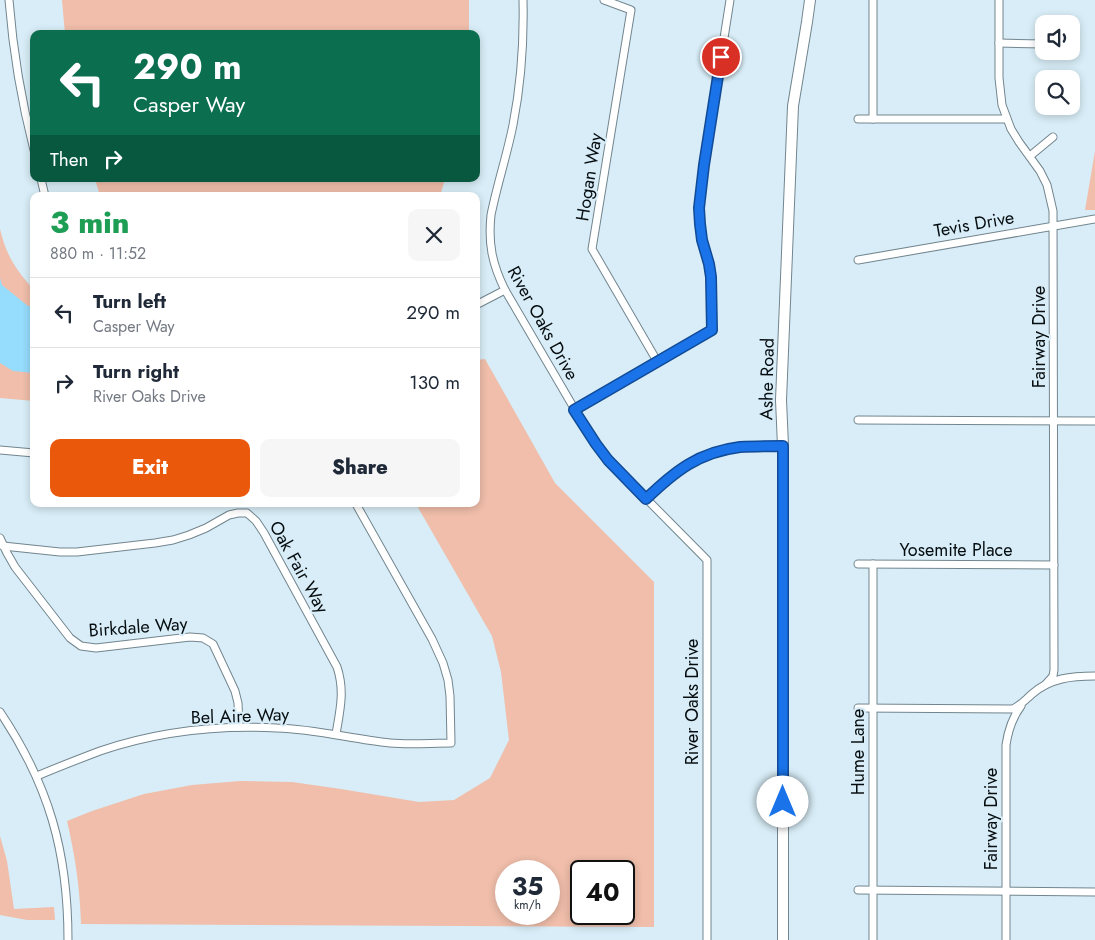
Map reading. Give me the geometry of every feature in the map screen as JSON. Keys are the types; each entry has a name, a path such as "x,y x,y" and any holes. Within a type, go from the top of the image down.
{"street":[{"path":"9,0 21,96 30,133"},
{"name":"River Oaks Drive","path":"523,0 524,34 518,97 513,128 491,214 490,244 493,261 505,290 584,427 604,455 707,560 707,940"},
{"name":"Hogan Way","path":"604,0 631,10 592,249 657,361"},
{"path":"574,410 712,330 711,277 702,240 699,208 730,0"},
{"name":"Ashe Road","path":"783,940 783,446 781,400 794,106 810,0"},
{"path":"873,0 873,119"},
{"name":"Fairway Drive","path":"999,0 999,88 1002,105 1006,119 1019,142 1040,171 1051,198 1054,225 1054,670 1053,676 1045,685"},
{"path":"999,43 1035,44"},
{"path":"858,119 1006,119"},
{"path":"1030,156 1053,137"},
{"name":"Tevis Drive","path":"858,260 1095,219"},
{"path":"480,303 505,290"},
{"path":"858,420 1095,421"},
{"path":"646,499 680,469 709,454 741,447 783,446"},
{"path":"0,450 30,453"},
{"name":"Bel Aire Way","path":"37,776 78,759 136,741 170,734 239,727 302,729 406,744 451,743 448,680 440,655 358,507"},
{"name":"Oak Fair Way","path":"3,546 77,552 155,543 189,535 229,515 247,513 264,533 337,667 341,682 342,700 336,734"},
{"name":"Birkdale Way","path":"0,538 15,567 70,638 81,646 96,648 190,637 203,638 213,644 235,691 238,703 239,727"},
{"name":"Yosemite Place","path":"858,564 1054,565"},
{"name":"Hume Lane","path":"873,564 873,940"},
{"path":"858,708 1013,709 1045,685 1056,680 1068,677 1095,676"},
{"name":"Fairway Drive","path":"1006,940 1006,745 1012,721 1024,702"},
{"path":"0,712 37,776 58,837 67,897 68,940"},
{"path":"858,890 1095,892"}],"shaded area":[{"path":"62,0 469,0 469,30 65,30"},
{"path":"1095,151 1095,210 1085,210"},
{"path":"96,182 444,182 441,192 99,192"},
{"path":"0,229 12,262 30,285 30,401 0,398"},
{"path":"485,359 555,483 654,582 654,927 81,924 77,872 67,821 144,794 192,785 240,781 292,782 419,802 454,800 490,778 509,740 501,672 492,636 418,507 480,507 480,360"},
{"path":"0,836 7,861 14,909 54,907 55,920 27,920 0,915"}],"water":[{"path":"0,278 2,285 30,306 30,373 13,371 0,363"}],"route":[{"path":"721,57 699,208 702,240 711,277 712,330 574,410 608,460 646,499 680,469 709,454 741,447 783,446 783,802"}]}
